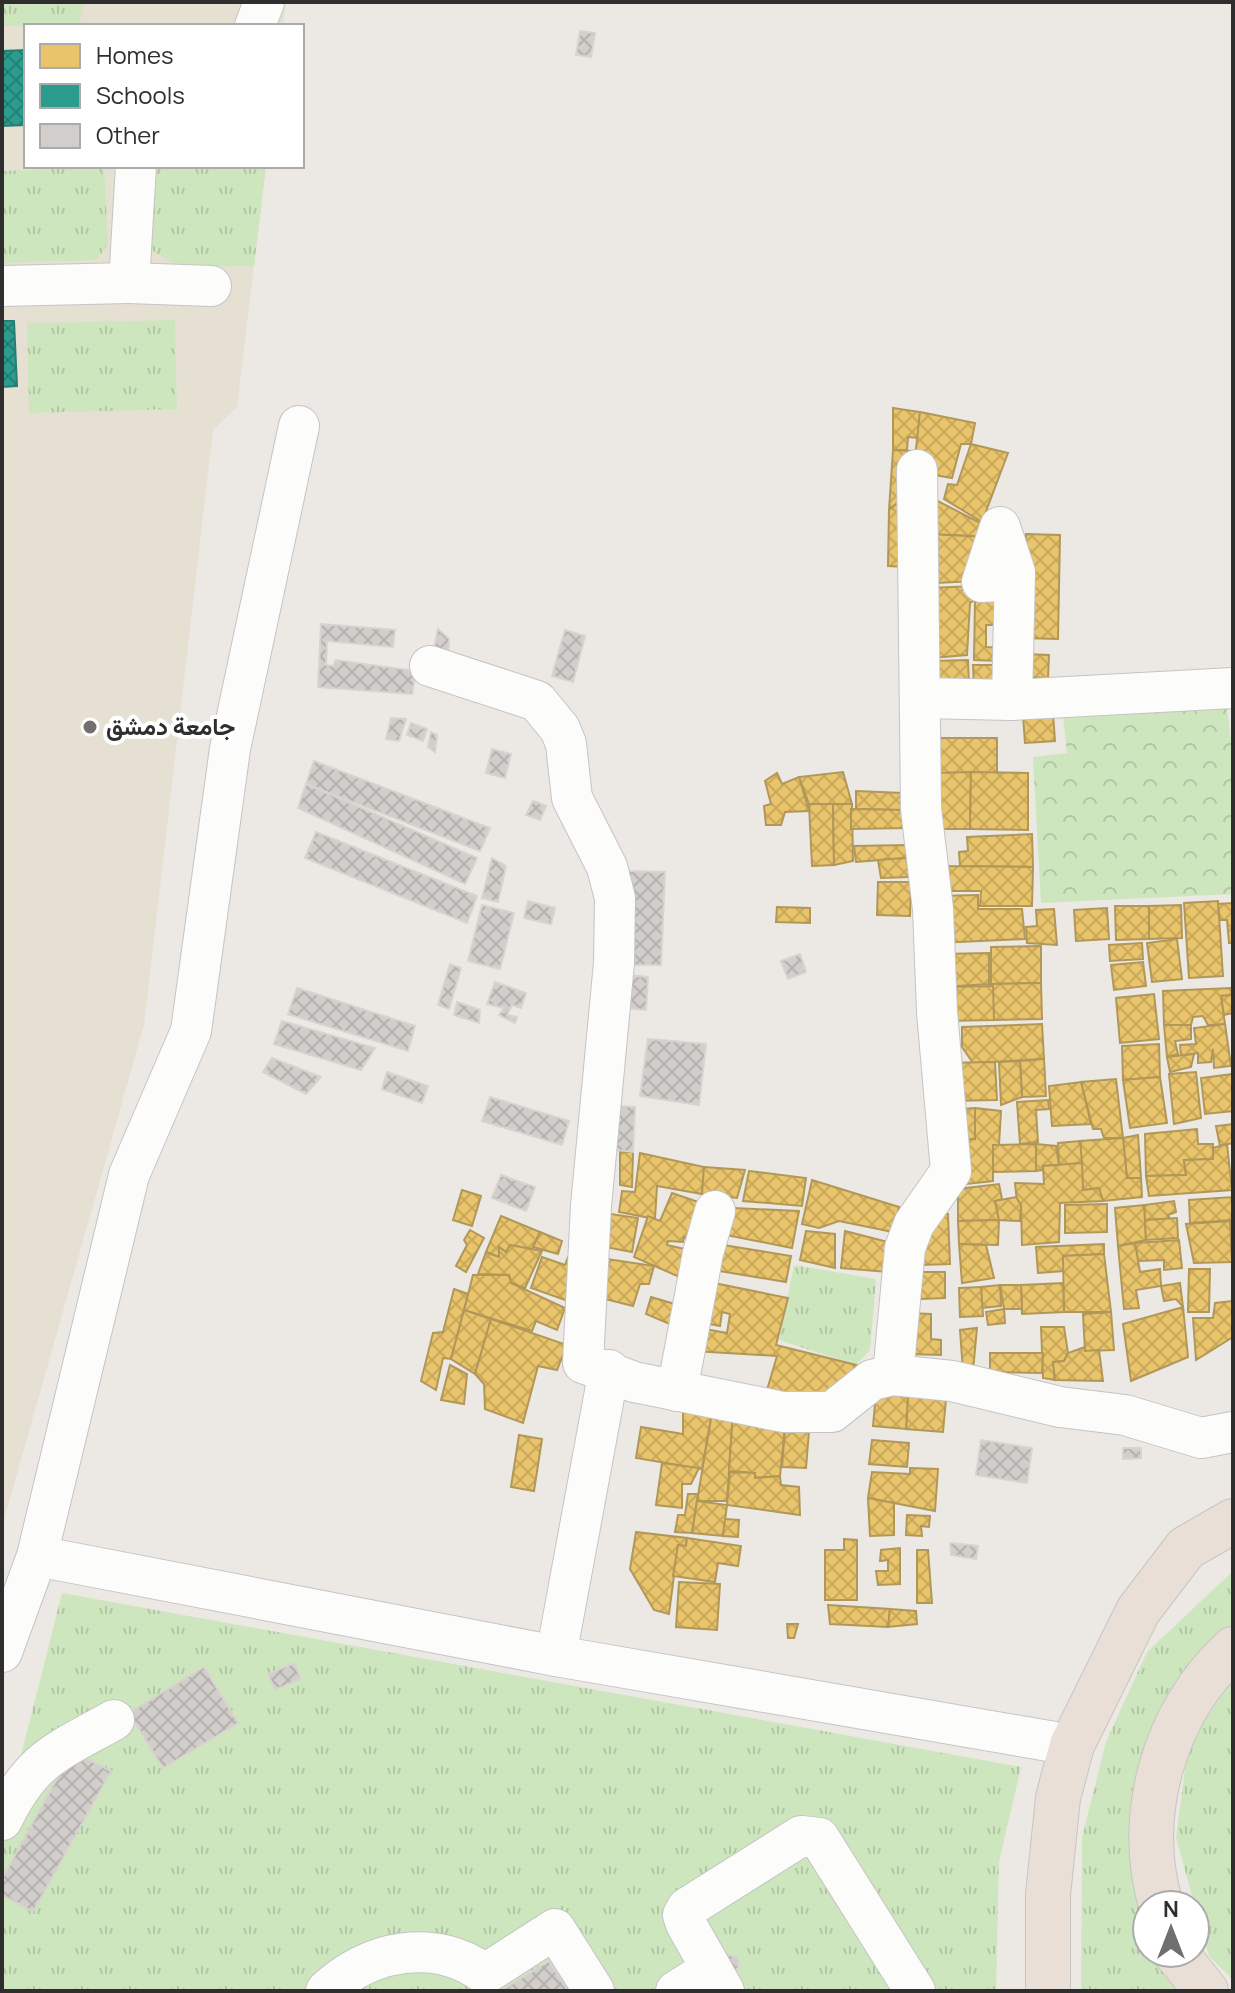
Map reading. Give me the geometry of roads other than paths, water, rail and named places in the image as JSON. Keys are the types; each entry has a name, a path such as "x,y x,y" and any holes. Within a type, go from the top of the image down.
{"highway":[{"path":"1048,1991 1048,1895 1058,1798 1072,1745 1138,1611 1186,1548 1233,1507"},
{"path":"1186,1548 1233,1521"},
{"path":"1159,1889 1153,1838 1157,1779 1177,1719 1215,1665 1233,1649"},
{"path":"1189,1969 1206,1991"}],"street":[{"path":"256,24 264,2"},
{"path":"129,283 136,168"},
{"path":"2,286 129,283 211,286"},
{"path":"2,1652 37,1556 129,1175 191,1031 230,749 299,426"},
{"path":"893,1375 905,1248 914,1224 951,1171 937,1012 933,909 921,809 917,470"},
{"path":"1012,700 1014,580"},
{"path":"430,666 537,701 549,712 566,744 572,798 607,867 615,898 614,963 591,1206 583,1363 609,1370 634,1382 783,1412 832,1412 872,1380 893,1375 952,1381 1060,1407 1125,1415 1201,1438 1233,1432"},
{"path":"922,698 1012,700 1233,688"},
{"path":"677,1391 703,1253 715,1211"},
{"path":"556,1656 609,1370"},
{"path":"37,1556 556,1656 1072,1745"},
{"path":"2,1820 25,1777 39,1764 114,1720"},
{"path":"676,1991 717,1980 686,1924 683,1915 687,1908 801,1836 810,1834 819,1838 915,1991"},
{"path":"326,1991 361,1964 407,1952 454,1958 485,1974 555,1929 594,1991"}],"place":[{"name":"جامعة دمشق","path":"90,727"}]}
